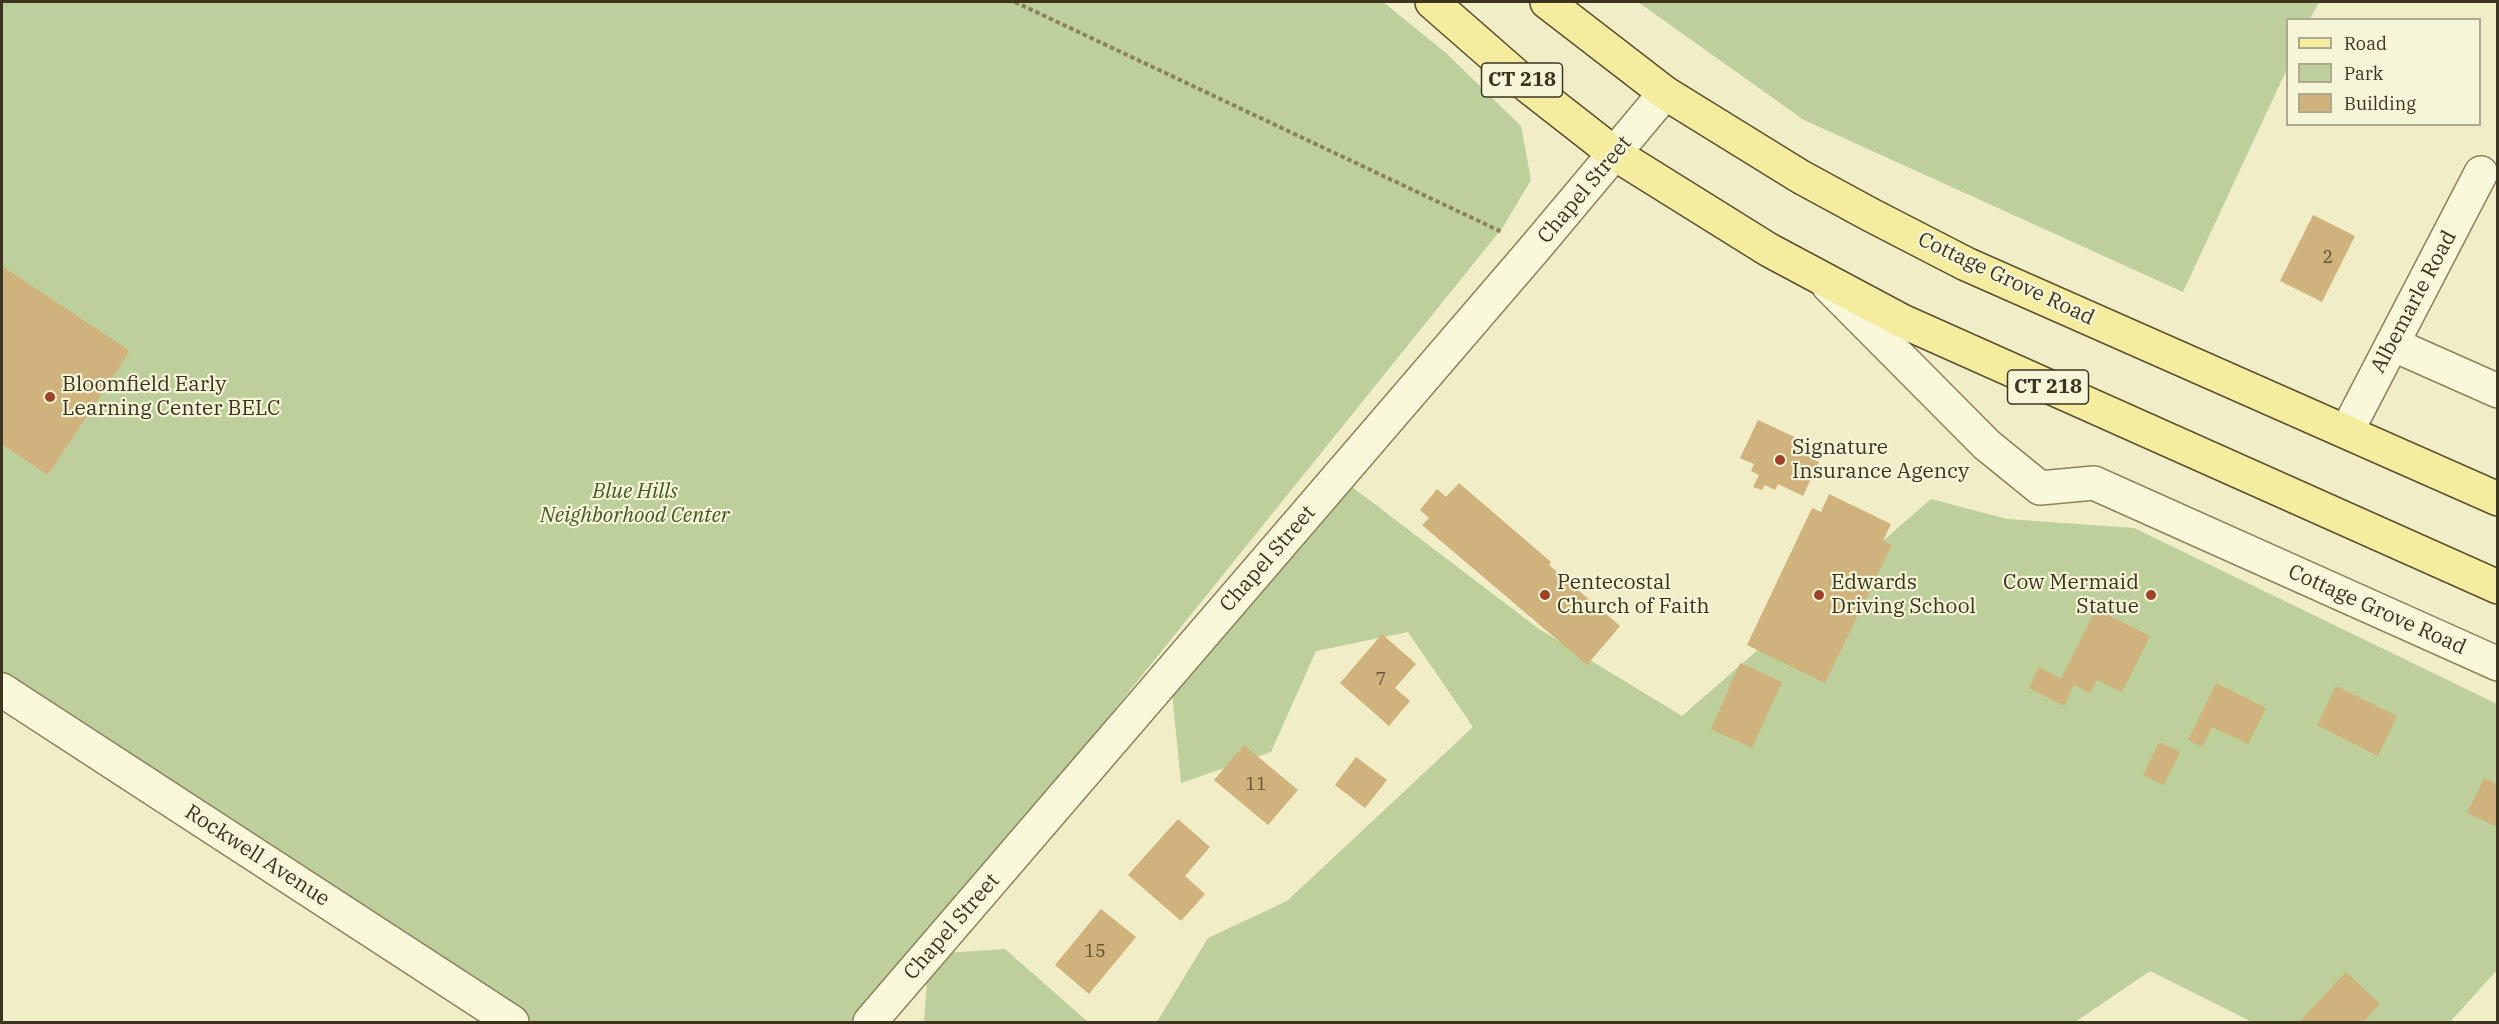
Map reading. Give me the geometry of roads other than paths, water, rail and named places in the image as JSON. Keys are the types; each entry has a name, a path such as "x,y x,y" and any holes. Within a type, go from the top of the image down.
{"main road":[{"name":"Cottage Grove Road","path":"1432,2 1528,86 1615,154 1769,250 1902,321 2498,587"},
{"name":"Cottage Grove Road","path":"1547,2 1665,93 1801,177 1966,264 2498,499"}],"street":[{"name":"Chapel Street","path":"870,1023 1535,248 1665,93"},
{"name":"Albemarle Road","path":"2346,431 2481,173"},
{"name":"Cottage Grove Road","path":"1818,275 1987,446 2040,488 2094,483 2498,664"},
{"path":"2392,344 2498,391"},
{"name":"Rockwell Avenue","path":"2,690 512,1023"}],"place":[{"name":"Bloomfield Early Learning Center BELC","path":"50,397"},
{"name":"Signature Insurance Agency","path":"1780,460"},
{"name":"Pentecostal Church of Faith","path":"1545,595"},
{"name":"Edwards Driving School","path":"1819,595"},
{"name":"Cow Mermaid Statue","path":"2151,595"}],"park label":[{"name":"Blue Hills Neighborhood Center","path":"635,504"}]}
